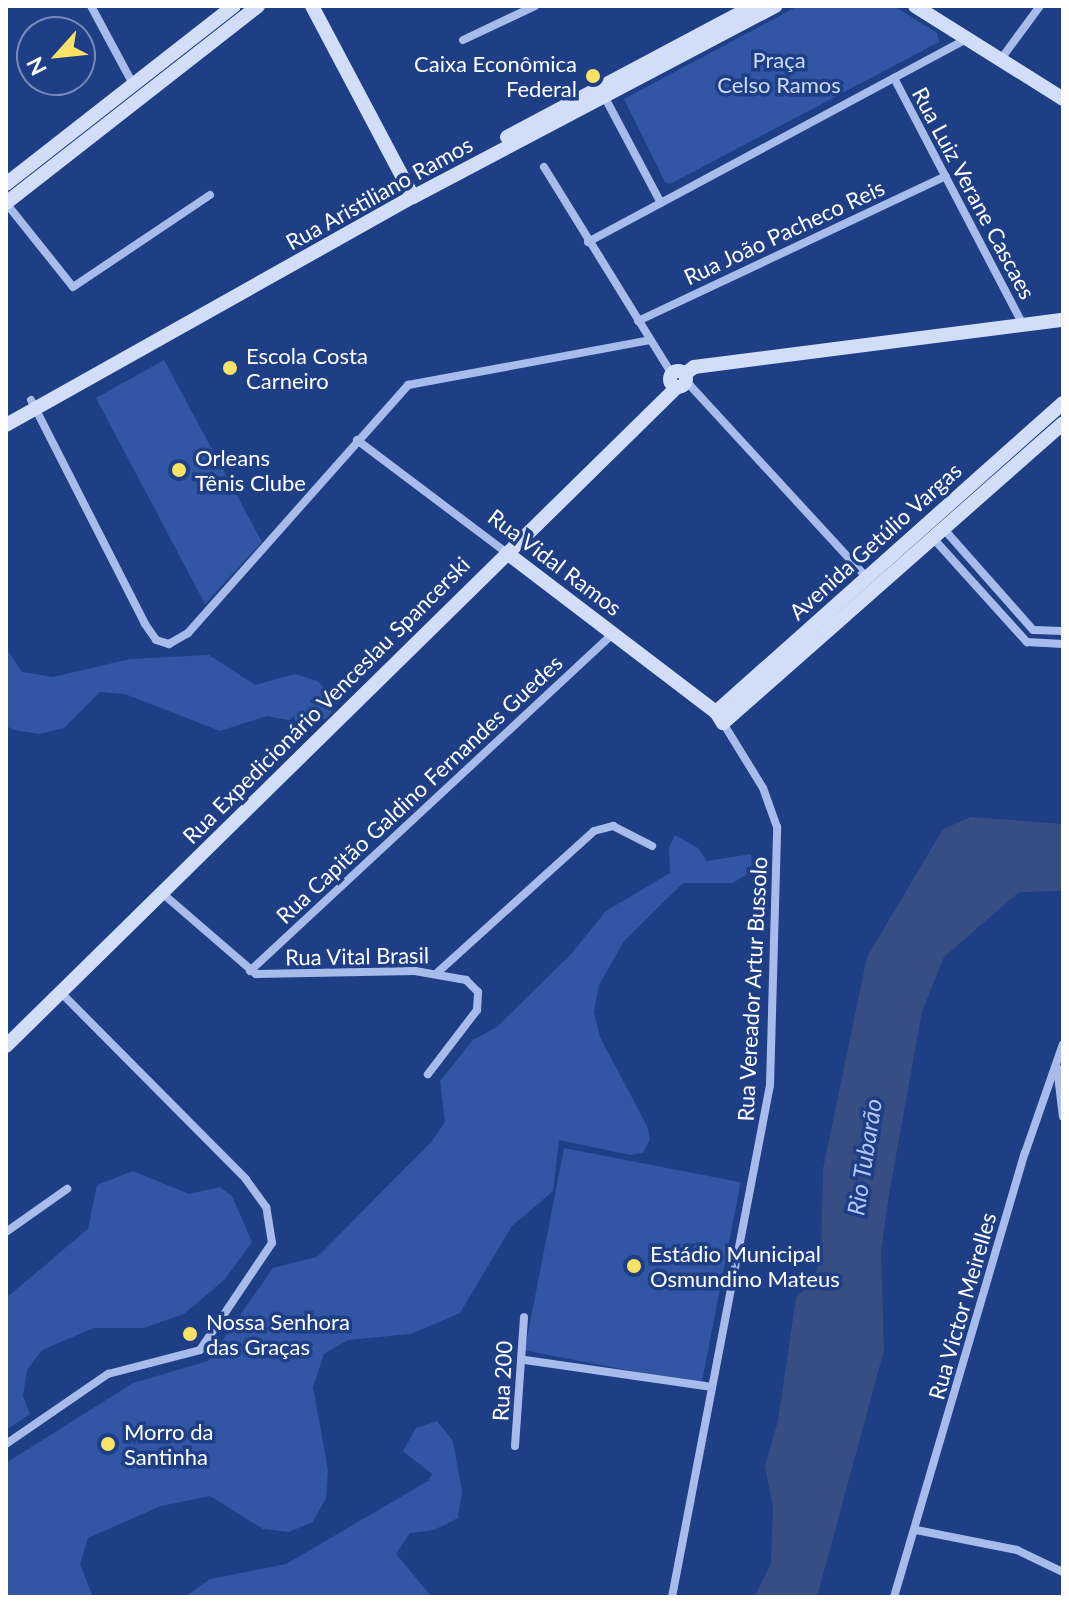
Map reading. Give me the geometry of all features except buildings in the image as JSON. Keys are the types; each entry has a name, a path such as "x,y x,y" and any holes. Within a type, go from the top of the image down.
{"street":[{"path":"91,6 137,91"},
{"path":"221,25 234,6"},
{"path":"210,195 73,287 6,203 137,91 221,25 258,6"},
{"path":"312,6 411,193"},
{"path":"463,40 535,6"},
{"name":"Rua Aristiliano Ramos","path":"6,425 33,404 411,193 602,92 776,6"},
{"path":"915,6 1063,99"},
{"path":"1001,59 1040,6"},
{"name":"Rua Aristiliano Ramos","path":"602,92 747,7"},
{"path":"588,242 967,38"},
{"name":"Rua Luiz Verane Cascaes","path":"894,78 1023,325"},
{"path":"6,184 137,91"},
{"path":"602,92 661,203"},
{"path":"544,167 650,340 680,379 872,583"},
{"name":"Rua João Pacheco Reis","path":"638,321 946,176"},
{"name":"Rua Expedicionário Venceslau Spancerski","path":"6,1046 694,367 1063,320"},
{"path":"33,404 145,624 163,644 188,633 399,391 416,382 650,340"},
{"name":"Avenida Getúlio Vargas","path":"720,718 1044,430 1063,403"},
{"name":"Rua Aristiliano Ramos","path":"6,414 33,404"},
{"name":"Avenida Getúlio Vargas","path":"1044,430 1063,423"},
{"name":"Rua Vidal Ramos","path":"357,440 720,718"},
{"path":"933,528 1033,630 1063,631"},
{"path":"933,528 1027,642 1063,644"},
{"path":"997,609 1007,601"},
{"name":"Rua Capitão Galdino Fernandes Guedes","path":"250,971 613,634"},
{"name":"Rua Vereador Artur Bussolo","path":"672,1597 767,1107 777,927 775,816 720,718"},
{"path":"438,972 594,831 613,826 652,846"},
{"path":"162,893 250,971"},
{"name":"Rua Vital Brasil","path":"250,971 266,975 438,972 466,980 479,1001 462,1036 428,1074"},
{"path":"6,1443 108,1374 200,1350 272,1243 266,1207 246,1179 60,992"},
{"name":"Rua Victor Meirelles","path":"897,1597 1063,1044"},
{"path":"1057,1060 1063,1117"},
{"path":"6,1232 67,1189"},
{"name":"Rua 200","path":"515,1446 525,1360 524,1317"},
{"path":"525,1360 712,1387"},
{"path":"916,1530 1017,1550 1063,1572"}],"green space":[{"name":"Praça Celso Ramos","path":"798,6 894,6 937,33 939,42 670,184 665,182 624,99"},
{"name":"Orleans Tênis Clube","path":"164,360 262,542 205,604 96,398"},
{"path":"6,648 22,672 53,677 130,659 209,655 255,685 295,674 317,681 334,697 336,707 327,718 308,724 267,716 220,731 125,694 100,692 64,728 39,734 14,730 6,726"},
{"path":"675,835 698,848 707,861 751,854 752,871 733,883 683,883 624,941 599,985 594,1012 600,1037 647,1126 650,1139 643,1153 630,1155 559,1140 553,1191 512,1226 460,1313 411,1334 348,1340 324,1354 313,1387 328,1470 326,1498 313,1522 289,1532 263,1529 210,1496 161,1506 88,1538 80,1564 93,1597 6,1597 6,1463 133,1383 208,1361 273,1268 317,1257 432,1141 445,1122 440,1081 473,1040 497,1027 572,953 606,911 670,873 669,847"},
{"name":"Estádio Municipal Osmundino Mateus","path":"564,1148 741,1182 701,1385 525,1350"},
{"path":"133,1171 189,1194 220,1187 232,1196 252,1242 225,1279 184,1314 144,1328 94,1328 42,1350 27,1370 23,1396 30,1414 6,1430 6,1298 88,1229 97,1185"},
{"path":"437,1421 453,1441 462,1492 458,1518 434,1530 410,1533 396,1554 432,1597 185,1597 210,1579 286,1564 428,1481 432,1474 403,1451 416,1428"}],"water":[{"name":"Rio Tubarão","path":"971,817 1063,824 1063,891 1019,892 944,957 922,1011 889,1195 881,1251 884,1350 817,1597 754,1597 771,1564 773,1508 765,1466 778,1421 796,1298 813,1281 821,1256 823,1169 867,957 943,829"}],"place":[{"name":"Caixa Econômica Federal","path":"593,76"},
{"name":"Escola Costa Carneiro","path":"230,368"},
{"name":"Orleans Tênis Clube","path":"179,470"},
{"name":"Estádio Municipal Osmundino Mateus","path":"634,1266"},
{"name":"Nossa Senhora das Graças","path":"190,1334"},
{"name":"Morro da Santinha","path":"108,1444"}]}
